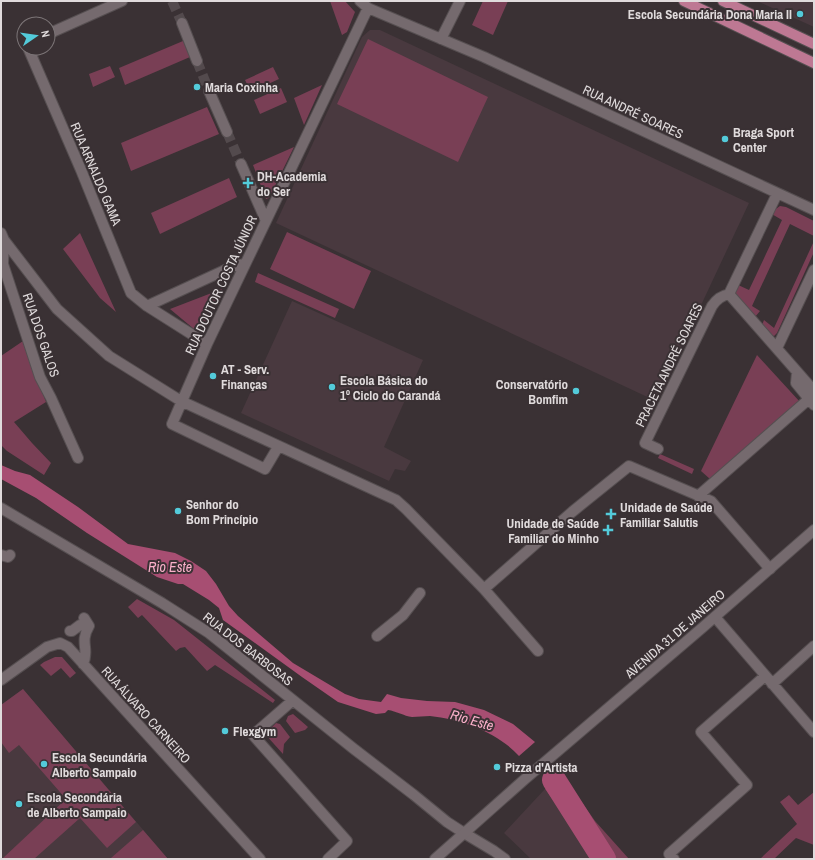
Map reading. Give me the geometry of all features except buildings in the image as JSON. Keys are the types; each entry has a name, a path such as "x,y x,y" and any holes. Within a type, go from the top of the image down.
{"main road":[{"path":"684,1 814,63"},
{"path":"723,1 814,44"}],"street":[{"path":"56,30 122,1"},
{"name":"RUA ANDRÉ SOARES","path":"360,1 368,8 484,57 814,210"},
{"path":"441,39 460,1"},
{"name":"RUA DOUTOR COSTA JÚNIOR","path":"278,446 265,469 172,424 207,344 368,8"},
{"path":"182,23 197,62"},
{"name":"RUA ARNALDO GAMA","path":"32,56 81,170 131,293 147,306 207,344"},
{"path":"209,91 227,132"},
{"path":"241,164 266,221"},
{"path":"698,496 812,398 796,383 797,372 729,294 777,194"},
{"path":"3,236 57,309 109,356 181,401 396,500 484,589 538,651"},
{"name":"RUA DOS GALOS","path":"3,236 3,264 38,370 78,458"},
{"path":"147,306 236,265 245,264"},
{"path":"777,348 814,270"},
{"name":"PRACETA ANDRÉ SOARES","path":"658,449 645,443 712,306 716,300 729,294"},
{"path":"484,589 572,512 629,466 711,501 770,569"},
{"name":"RUA DOS BARBOSAS","path":"1,508 162,603 203,630 447,822 505,859"},
{"name":"AVENIDA 31 DE JANEIRO","path":"435,859 551,756 715,617 814,530"},
{"path":"377,636 403,615 420,593"},
{"path":"715,617 814,732"},
{"path":"70,631 86,622 83,642 86,657 83,664"},
{"name":"RUA ÁLVARO CARNEIRO","path":"2,677 47,647 60,643 68,647 260,859"},
{"path":"772,684 814,646"},
{"path":"674,859 669,854 747,785 702,732 765,676"},
{"path":"292,701 253,736 347,841 328,859"}],"shaded area":[{"path":"330,1 345,1 355,12 347,32 342,35"},
{"path":"483,1 508,1 493,35 472,25"},
{"name":"Escola Secundária Dona Maria II","path":"757,1 814,1 814,27"},
{"path":"370,30 380,30 749,203 656,401 276,223 362,37"},
{"path":"368,39 488,97 458,162 337,104"},
{"path":"183,41 190,57 125,85 119,68"},
{"path":"110,66 115,77 93,87 89,74"},
{"path":"273,67 279,79 251,92 245,80"},
{"path":"322,85 304,125 294,98"},
{"path":"281,88 287,102 260,114 254,100"},
{"path":"207,107 219,134 131,171 121,143"},
{"path":"294,147 269,198 266,199 253,165"},
{"path":"229,178 237,197 160,234 151,213"},
{"path":"780,206 786,207 814,221 814,236 790,224 752,306 760,311 755,317 734,292 736,284 749,290 782,220 770,213"},
{"path":"287,232 371,271 354,309 270,269"},
{"path":"80,233 116,312 100,298 63,249"},
{"path":"814,241 814,252 777,333 774,336 768,334 762,325 764,320 774,328"},
{"path":"258,273 339,309 335,318 255,282"},
{"path":"222,289 204,326 194,329 170,309"},
{"name":"Escola Básica do 1º Ciclo do Carandá","path":"292,301 423,360 384,447 411,461 405,471 395,469 389,481 241,413"},
{"path":"23,341 46,402 14,422 51,463 44,475 7,451 1,445 1,356"},
{"path":"757,355 800,402 710,479 701,471"},
{"path":"660,454 694,469 692,474 658,458"},
{"path":"137,599 174,620 275,700 273,703 215,665 207,671 185,647 176,651 142,615 138,618 128,607"},
{"path":"55,657 62,657 76,673 70,678 61,668 51,676 40,665"},
{"name":"Escola Secundária Alberto Sampaio","path":"23,689 168,859 1,859 1,705"},
{"path":"23,689 136,822 107,848 80,818 34,859 2,859 66,799 19,745 9,753 1,742 1,705"},
{"path":"293,714 308,727 305,730 295,733 286,721 288,716"},
{"path":"276,723 280,724 290,737 284,744 283,754 265,734"},
{"path":"562,774 595,821 629,859 596,859 545,789"},
{"path":"545,789 596,859 531,859 504,833"},
{"path":"814,792 814,845 796,838 774,859 760,859 797,824 780,802 789,795 798,805"},
{"path":"143,830 168,859 111,858"}],"water":[{"name":"Rio Este","path":"1,465 30,475 78,507 128,544 175,553 191,561 206,571 216,584 229,606 238,616 293,663 345,694 359,699 381,702 387,694 401,698 455,702 484,710 513,724 535,742 519,756 500,740 479,728 467,724 430,716 406,716 388,710 385,713 376,714 338,702 223,620 219,608 209,600 183,584 178,584 157,577 87,533 36,498 1,479"},
{"path":"557,784 607,859 597,859 551,789"}],"waterway":[{"name":"Rio Este","path":"554,780 604,859"}],"tunnel":[{"path":"172,1 182,23"},
{"path":"197,61 209,91"},
{"path":"227,132 241,164"}],"place":[{"name":"Escola Secundária Dona Maria II","path":"800,14"},
{"name":"Maria Coxinha","path":"197,87"},
{"name":"Braga Sport Center","path":"725,139"},
{"name":"DH-Academia do Ser","path":"248,183"},
{"name":"AT - Serv. Finanças","path":"213,376"},
{"name":"Escola Básica do 1º Ciclo do Carandá","path":"332,387"},
{"name":"Conservatório Bomfim","path":"576,391"},
{"name":"Senhor do Bom Princípio","path":"178,511"},
{"name":"Unidade de Saúde Familiar Salutis","path":"611,514"},
{"name":"Unidade de Saúde Familiar do Minho","path":"608,530"},
{"name":"Flexgym","path":"225,731"},
{"name":"Escola Secundária Alberto Sampaio","path":"44,764"},
{"name":"Pizza d'Artista","path":"497,767"},
{"name":"Escola Secondária de Alberto Sampaio","path":"19,804"}]}
